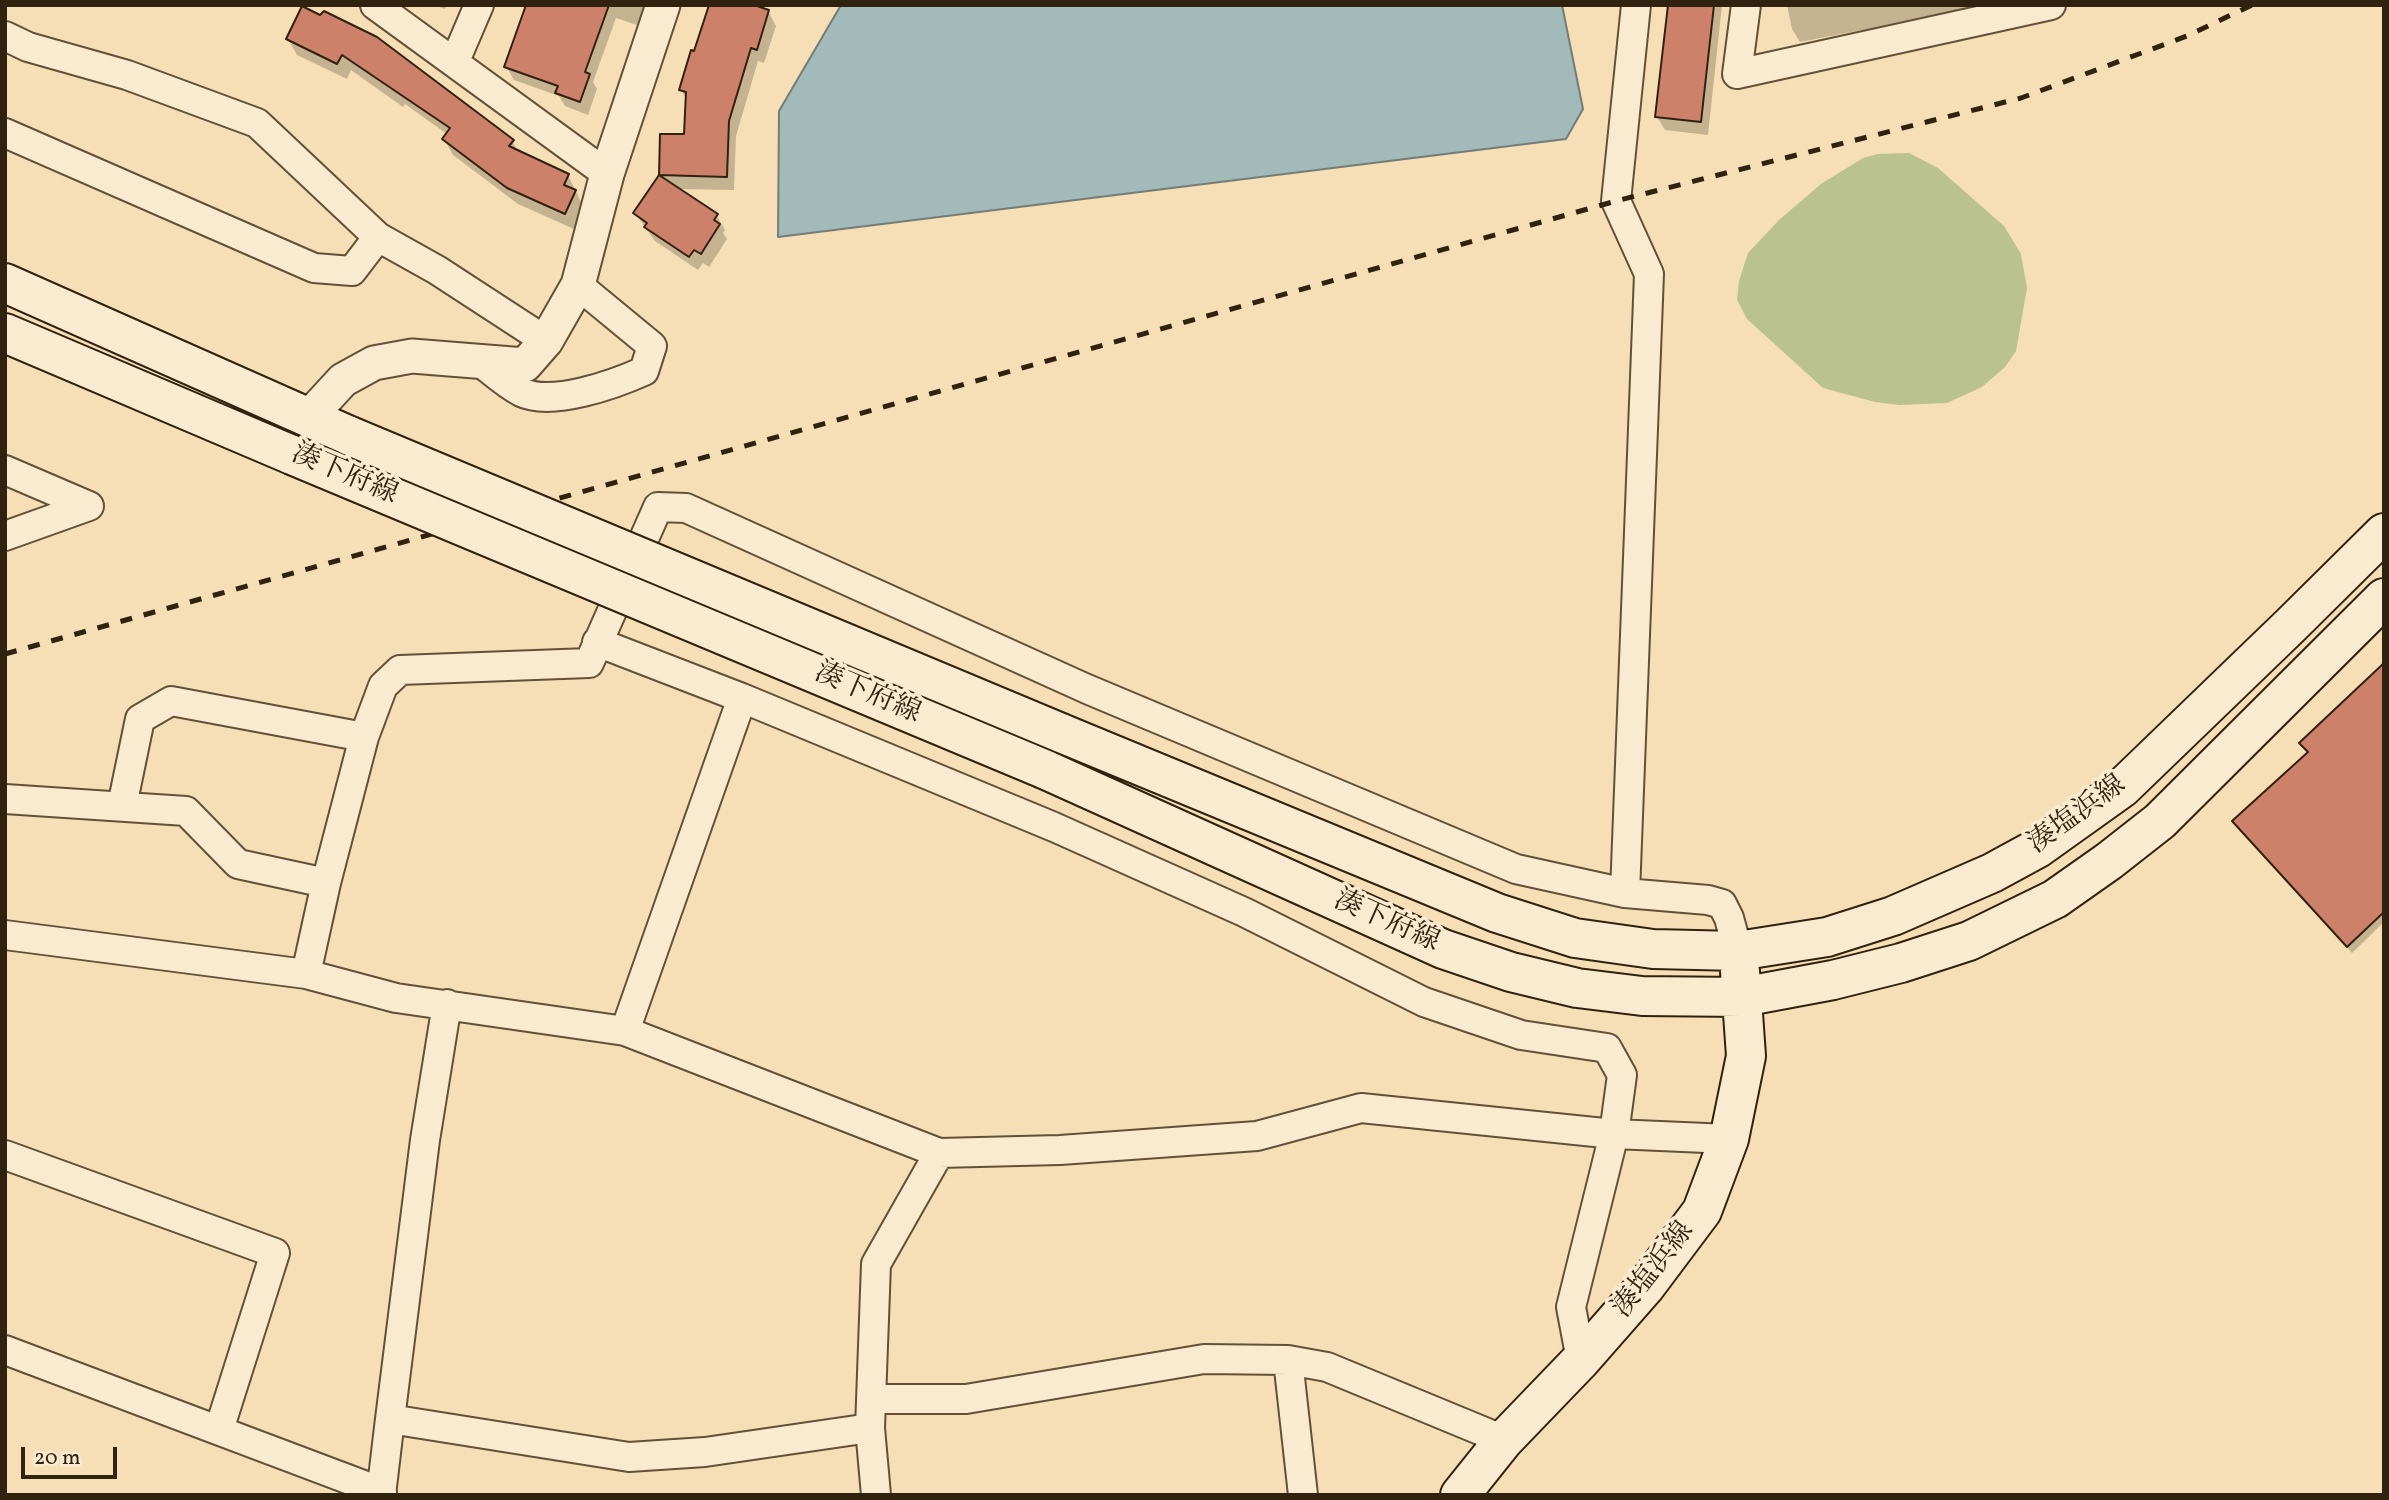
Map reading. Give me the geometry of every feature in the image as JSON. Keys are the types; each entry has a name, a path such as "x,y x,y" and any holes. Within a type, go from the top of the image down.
{"main road":[{"name":"湊下府線","path":"5,282 350,436 1497,913 1575,938 1653,949 1738,951"},
{"name":"湊下府線","path":"5,334 1044,769 1443,949 1500,968 1577,988 1642,996 1742,997"},
{"name":"湊塩浜線","path":"1460,1495 1504,1440 1581,1360 1645,1287 1702,1211 1729,1139 1746,1056 1738,951 1827,937 1893,916 1992,873 2038,848 2122,788 2384,533"},
{"name":"湊塩浜線","path":"1742,997 1833,980 1901,963 1969,941 2055,899 2160,821 2384,598"}],"street":[{"path":"375,5 607,174"},
{"path":"455,61 479,5"},
{"path":"308,418 343,380 374,363 411,356 525,365 546,341 578,285 607,174 663,5"},
{"path":"1626,893 1649,274 1616,201 1636,5"},
{"path":"1746,5 1737,74 2051,5"},
{"path":"5,36 28,47 127,75 257,123 378,237 437,270 546,341"},
{"path":"5,133 314,268 352,271 378,237"},
{"path":"480,362 523,393 558,397 611,386 644,371 652,346 578,285"},
{"path":"5,470 89,506 5,536"},
{"path":"306,974 326,883 364,737 383,686 400,670 589,663 658,507 686,508 1087,689 1516,869 1626,893 1708,900 1722,904 1729,918 1738,951"},
{"path":"597,642 742,698 1054,827 1244,912 1424,1002 1521,1035 1608,1048 1622,1075 1614,1134 1571,1307 1581,1360"},
{"path":"625,1031 742,698"},
{"path":"122,806 140,719 171,701 364,737"},
{"path":"5,799 186,811 238,864 326,883"},
{"path":"5,935 306,974 396,998 625,1031 939,1153 1060,1150 1257,1136 1361,1108 1614,1134 1729,1139"},
{"path":"5,1350 381,1493 425,1140 447,1004"},
{"path":"876,1495 870,1428 876,1264 939,1153"},
{"path":"5,1155 275,1253 219,1430"},
{"path":"872,1399 966,1399 1204,1359 1288,1360 1327,1367 1504,1440"},
{"path":"1288,1360 1303,1495"},
{"path":"390,1419 629,1457 705,1452 870,1428"}],"green space":[{"path":"1909,153 1938,168 2004,226 2021,254 2027,288 2016,351 2005,367 1982,387 1947,403 1899,405 1875,402 1823,388 1747,319 1737,300 1739,281 1748,253 1779,220 1821,184 1863,158 1878,154"}],"water":[{"path":"841,5 1562,5 1583,109 1566,139 778,237 779,111"}],"building":[{"path":"526,5 609,5 585,72 590,74 580,102 555,93 558,86 504,67"},
{"path":"709,5 754,5 769,10 757,50 751,48 729,121 727,177 659,175 660,134 684,134 686,92 679,90"},
{"path":"1668,5 1714,5 1701,122 1655,117"},
{"path":"302,6 320,15 324,11 377,37 514,140 509,146 569,174 564,185 576,190 565,214 507,188 442,139 450,128 342,55 337,64 286,39"},
{"path":"659,175 718,214 714,220 720,224 701,254 694,250 689,257 644,227 647,223 633,213"},
{"path":"2384,663 2384,912 2347,947 2232,821 2308,752 2299,743"}],"railway":[{"path":"5,654 1616,201 2021,98 2187,36 2252,5"}]}
